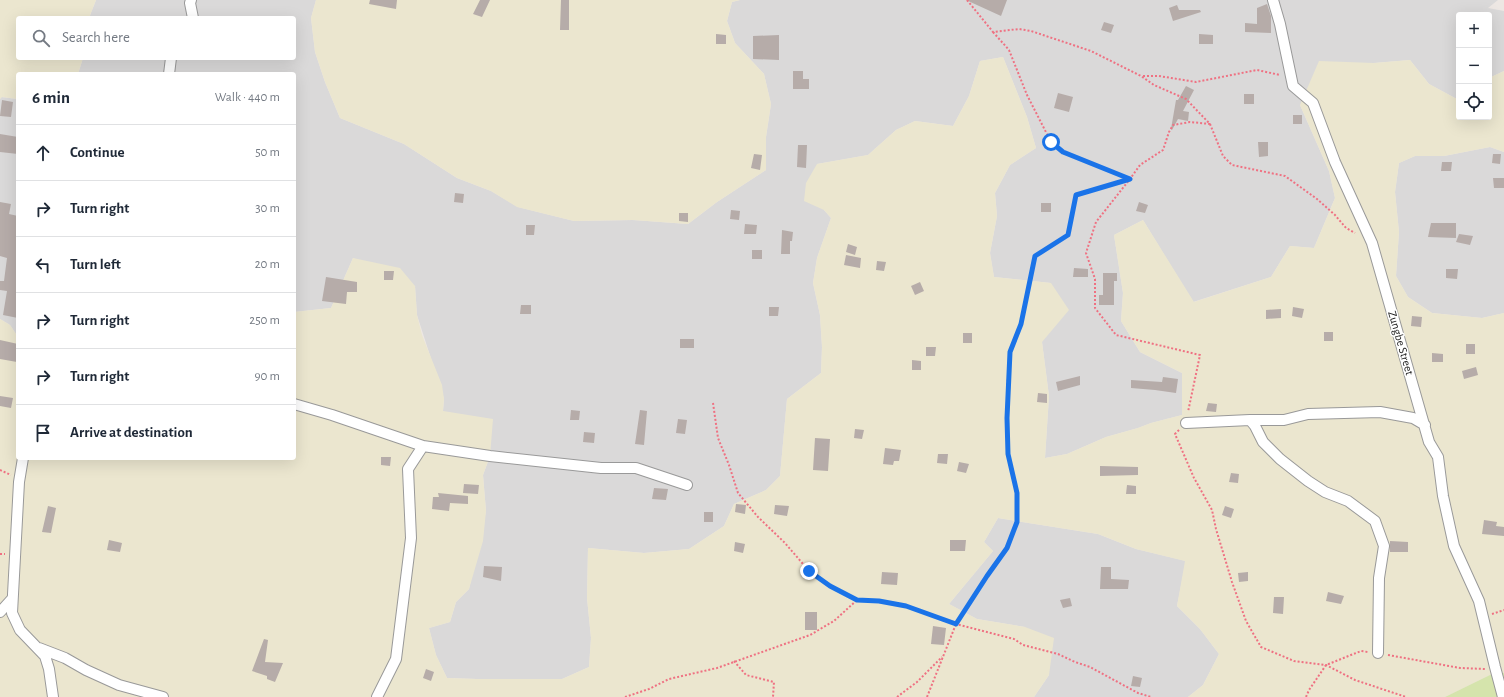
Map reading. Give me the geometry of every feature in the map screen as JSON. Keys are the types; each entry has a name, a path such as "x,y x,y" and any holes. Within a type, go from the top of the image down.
{"street":[{"path":"191,0 190,3 193,16"},
{"path":"1273,0 1280,24 1293,86"},
{"path":"169,72 171,60"},
{"name":"Zungbe Street","path":"1293,86 1313,103 1335,162 1372,243 1429,442 1438,457 1443,496 1454,546 1479,600 1503,697"},
{"path":"296,405 424,446 490,456 601,468 636,468 687,484"},
{"path":"1186,423 1284,420 1308,414 1380,412 1413,418 1425,424"},
{"path":"1250,420 1255,426 1263,442 1308,481 1325,492 1348,501 1375,521 1384,546 1379,578 1378,653"},
{"path":"377,697 396,659 411,538 408,469 424,446"},
{"path":"23,460 19,482 14,553 12,613 20,630 45,656 53,697"},
{"path":"0,612 12,599"},
{"path":"37,647 65,658 86,670 119,684 163,697"}],"path":[{"path":"967,0 1009,50 1027,95 1051,142 1063,152 1130,179"},
{"path":"994,32 1019,29 1031,31 1091,51 1142,76 1154,85 1186,99 1210,124 1223,156 1232,165 1285,176 1318,199 1336,215 1346,228 1372,243"},
{"path":"1142,76 1159,76 1196,82 1256,70 1278,74 1293,86"},
{"path":"1210,124 1190,122 1173,125 1163,150 1140,165 1096,222 1086,253 1095,279 1095,308 1116,335 1200,355 1186,423 1174,434 1194,478 1212,510 1216,529 1232,582 1246,621 1261,647 1294,661 1326,665 1355,680 1406,697"},
{"path":"927,697 956,624 1007,548 1017,522 1017,493 1008,454 1008,382 1010,352 1021,324 1035,256 1068,235 1076,195 1130,179"},
{"path":"713,403 718,438 738,493 758,517 785,543 809,571 830,586 857,600 879,601 906,606 956,624 1014,639 1024,645 1058,654 1074,662 1090,667 1138,694 1151,697"},
{"path":"625,697 649,689 670,679 717,668 810,635 834,620 857,600"},
{"path":"1306,697 1326,665 1361,651 1460,668 1481,669 1495,667"},
{"path":"897,697 917,682 943,656"},
{"path":"734,662 746,675 774,682 773,697"}],"shaded area":[{"path":"0,0 96,0 90,16 16,16 16,60 82,60 79,72 16,72 16,99 2,97 0,99"},
{"path":"96,0 316,0 311,18 315,52 325,82 340,118 404,144 457,178 491,191 518,207 574,221 633,220 688,224 717,202 766,170 766,137 771,104 764,74 735,43 727,21 732,2 740,0 1498,0 1488,8 1504,11 1504,71 1492,77 1492,12 1456,12 1456,98 1429,84 1410,60 1374,63 1300,105 1329,171 1335,198 1314,248 1290,246 1271,277 1193,302 1143,220 1114,235 1123,293 1121,321 1140,352 1182,373 1182,415 1106,437 1067,454 1045,458 1049,396 1042,342 1051,283 994,277 990,253 997,216 995,193 1010,165 1036,148 1027,117 1003,57 980,61 969,96 953,126 915,121 896,130 868,155 817,164 824,210 831,218 817,258 813,283 820,315 822,347 821,373 787,399 780,476 766,490 734,504 724,526 689,549 644,553 588,548 587,598 591,638 589,667 562,679 447,678 436,655 429,628 450,622 456,602 469,589 486,511 483,475 490,456 443,411 444,399 417,315 415,286 353,258 331,308 296,312 296,72 79,72 82,60 296,60 296,16 90,16"},
{"path":"316,0 740,0 732,2 727,21 735,43 764,74 771,104 766,137 766,170 717,202 688,224 633,220 574,221 517,207 491,191 457,178 404,144 340,118 325,82 315,52 311,18"},
{"path":"1003,57 1027,117 1036,148 1010,165 995,193 997,216 990,253 994,277 1051,283 1069,310 1042,342 1049,396 1045,458 1067,454 1106,437 1182,415 1182,373 1140,352 1121,321 1123,293 1114,235 1143,220 1194,302 1271,277 1290,246 1314,248 1335,198 1329,171 1300,105 1319,61 1374,63 1410,60 1429,84 1456,98 1456,120 1492,120 1492,77 1504,71 1504,152 1490,147 1444,156 1415,156 1399,163 1395,192 1399,232 1396,276 1408,297 1432,313 1482,318 1504,313 1504,673 1492,674 1445,697 1188,697 1203,685 1219,654 1200,629 1177,606 1185,561 1136,549 1098,534 998,518 984,542 993,551 949,604 977,619 1025,627 1054,638 1049,675 1034,697 0,697 0,319 10,325 16,334 16,460 296,460 296,312 331,308 353,258 400,268 415,286 417,315 422,335 442,385 444,399 443,411 493,419 490,456 483,475 486,511 483,541 469,589 456,602 450,622 429,628 436,655 447,678 562,679 589,667 591,638 587,598 588,548 644,553 689,549 724,526 734,504 766,490 780,476 787,399 821,373 822,347 820,315 813,283 817,258 831,218 824,210 804,201 806,183 817,164 868,155 896,130 915,121 953,126 969,96 980,61"},
{"path":"1,97 16,99 16,334 10,325 0,319"},
{"path":"1490,147 1504,152 1504,313 1482,318 1432,313 1408,297 1396,276 1399,232 1395,192 1399,163 1415,156 1444,156"},
{"path":"998,518 1098,534 1136,549 1186,561 1177,606 1200,629 1219,654 1203,685 1188,697 1034,697 1049,675 1025,627 977,619 949,604 993,551 984,542"}],"green space":[{"path":"1504,673 1504,697 1445,697 1492,674"}],"building":[{"path":"370,0 397,0 396,9 369,4"},
{"path":"480,0 490,0 482,17 473,14"},
{"path":"561,0 569,0 569,30 560,30"},
{"path":"966,0 1007,0 1001,16"},
{"path":"1267,4 1271,16 1271,33 1245,32 1245,23 1257,24 1257,8"},
{"path":"1177,5 1179,10 1200,10 1201,12 1173,21 1169,8"},
{"path":"1104,22 1114,25 1111,33 1101,30"},
{"path":"716,34 726,35 726,44 716,44"},
{"path":"1199,34 1213,35 1213,44 1199,44"},
{"path":"779,35 779,60 753,59 753,36"},
{"path":"793,71 803,71 803,79 809,79 809,89 793,89"},
{"path":"1186,86 1194,90 1183,111 1189,112 1188,121 1178,119 1172,130 1176,100 1178,100"},
{"path":"1058,93 1073,97 1069,112 1054,108"},
{"path":"1244,94 1254,94 1254,104 1244,104"},
{"path":"2,100 13,102 11,117 0,116"},
{"path":"1293,115 1302,115 1302,124 1293,124"},
{"path":"0,134 16,137 16,154 0,152"},
{"path":"1258,142 1268,142 1268,156 1259,157"},
{"path":"798,145 807,145 806,168 797,167"},
{"path":"754,154 762,155 760,170 751,168"},
{"path":"1493,154 1501,154 1500,164 1492,163"},
{"path":"1442,162 1452,162 1451,171 1441,171"},
{"path":"1493,178 1504,178 1504,188 1494,188"},
{"path":"455,193 464,194 463,203 454,202"},
{"path":"0,202 11,204 9,214 16,216 16,318 3,315 7,291 0,290 0,281 4,281 7,258 0,256"},
{"path":"1139,202 1148,205 1145,213 1136,211"},
{"path":"1041,203 1051,203 1051,212 1041,212"},
{"path":"731,210 740,211 739,220 730,219"},
{"path":"679,213 688,213 688,222 679,221"},
{"path":"1431,223 1456,223 1456,238 1428,237"},
{"path":"745,224 757,225 756,234 744,234"},
{"path":"526,225 535,225 534,235 526,235"},
{"path":"782,230 793,232 792,241 790,241 790,254 781,254"},
{"path":"1459,234 1473,236 1470,245 1456,242"},
{"path":"848,244 857,247 855,255 846,252"},
{"path":"752,250 762,250 762,259 752,259"},
{"path":"846,255 861,258 860,268 844,265"},
{"path":"877,261 886,262 884,271 876,270"},
{"path":"1074,268 1088,269 1088,277 1073,277"},
{"path":"1446,269 1458,269 1457,279 1446,278"},
{"path":"384,271 394,271 393,280 384,280"},
{"path":"1103,273 1117,273 1117,281 1114,281 1114,305 1099,305 1099,295 1103,295"},
{"path":"326,277 357,282 357,292 347,292 346,304 322,301"},
{"path":"920,282 924,291 915,295 911,286"},
{"path":"521,305 531,305 531,314 520,314"},
{"path":"769,307 779,307 778,316 769,316"},
{"path":"1293,307 1304,309 1302,318 1292,316"},
{"path":"1281,309 1281,318 1266,319 1266,310"},
{"path":"1412,316 1422,317 1421,327 1411,326"},
{"path":"1324,332 1333,332 1333,341 1324,341"},
{"path":"963,333 972,333 972,343 963,343"},
{"path":"680,339 694,339 694,348 680,348"},
{"path":"0,340 16,344 16,362 0,359"},
{"path":"1466,344 1475,344 1475,354 1466,354"},
{"path":"926,347 936,347 935,356 926,356"},
{"path":"1432,353 1443,354 1443,362 1432,362"},
{"path":"912,360 921,361 921,370 912,370"},
{"path":"1476,367 1478,375 1464,379 1462,371"},
{"path":"1080,376 1080,385 1058,391 1056,382"},
{"path":"1163,377 1178,379 1176,393 1131,388 1131,380 1162,382"},
{"path":"1038,393 1047,394 1047,403 1037,402"},
{"path":"0,396 13,398 11,408 0,406"},
{"path":"1208,403 1217,404 1216,412 1206,411"},
{"path":"571,410 580,411 579,420 570,420"},
{"path":"640,410 647,411 644,445 635,444"},
{"path":"678,419 687,420 685,434 676,433"},
{"path":"855,429 864,430 862,439 854,438"},
{"path":"584,432 595,433 594,443 583,442"},
{"path":"815,438 830,439 828,471 813,470"},
{"path":"885,448 901,450 899,461 894,461 893,465 883,464"},
{"path":"938,454 948,454 947,464 937,463"},
{"path":"381,457 391,457 390,466 381,465"},
{"path":"959,462 969,464 966,473 957,471"},
{"path":"1100,466 1138,467 1138,475 1100,476"},
{"path":"1231,473 1239,474 1238,483 1229,482"},
{"path":"464,484 479,485 478,494 463,493"},
{"path":"1127,485 1136,486 1136,494 1126,494"},
{"path":"654,488 668,489 666,500 652,499"},
{"path":"438,493 468,496 468,504 450,503 449,511 432,509 433,497 439,497"},
{"path":"736,504 746,505 745,514 735,512"},
{"path":"775,505 789,506 787,516 774,514"},
{"path":"48,506 56,508 51,533 42,532"},
{"path":"1225,506 1234,509 1231,518 1222,515"},
{"path":"704,512 713,512 713,522 704,522"},
{"path":"1484,520 1497,522 1496,526 1504,527 1504,536 1482,534"},
{"path":"109,540 122,543 120,552 107,550"},
{"path":"950,540 966,540 965,551 950,551"},
{"path":"1390,541 1408,542 1408,552 1390,552"},
{"path":"735,542 745,544 743,553 734,551"},
{"path":"484,566 502,567 501,581 483,577"},
{"path":"1101,567 1111,567 1111,579 1129,580 1128,589 1100,589"},
{"path":"882,572 898,573 897,585 881,584"},
{"path":"1248,572 1248,581 1239,582 1238,573"},
{"path":"1328,592 1344,596 1341,604 1326,601"},
{"path":"1274,597 1284,597 1283,614 1273,613"},
{"path":"1070,598 1072,606 1063,608 1060,600"},
{"path":"805,612 817,612 817,630 805,630"},
{"path":"933,626 946,628 944,645 931,644"},
{"path":"264,639 268,640 265,662 283,663 275,682 267,679 267,676 252,671"},
{"path":"426,669 434,672 431,681 423,678"},
{"path":"1133,676 1142,678 1140,687 1131,686"}],"route":[{"path":"809,571 830,586 857,600 879,601 906,606 956,624 1007,548 1017,522 1017,493 1008,454 1007,390 1010,352 1021,324 1035,256 1068,235 1076,195 1130,179 1063,152 1051,142"}]}
